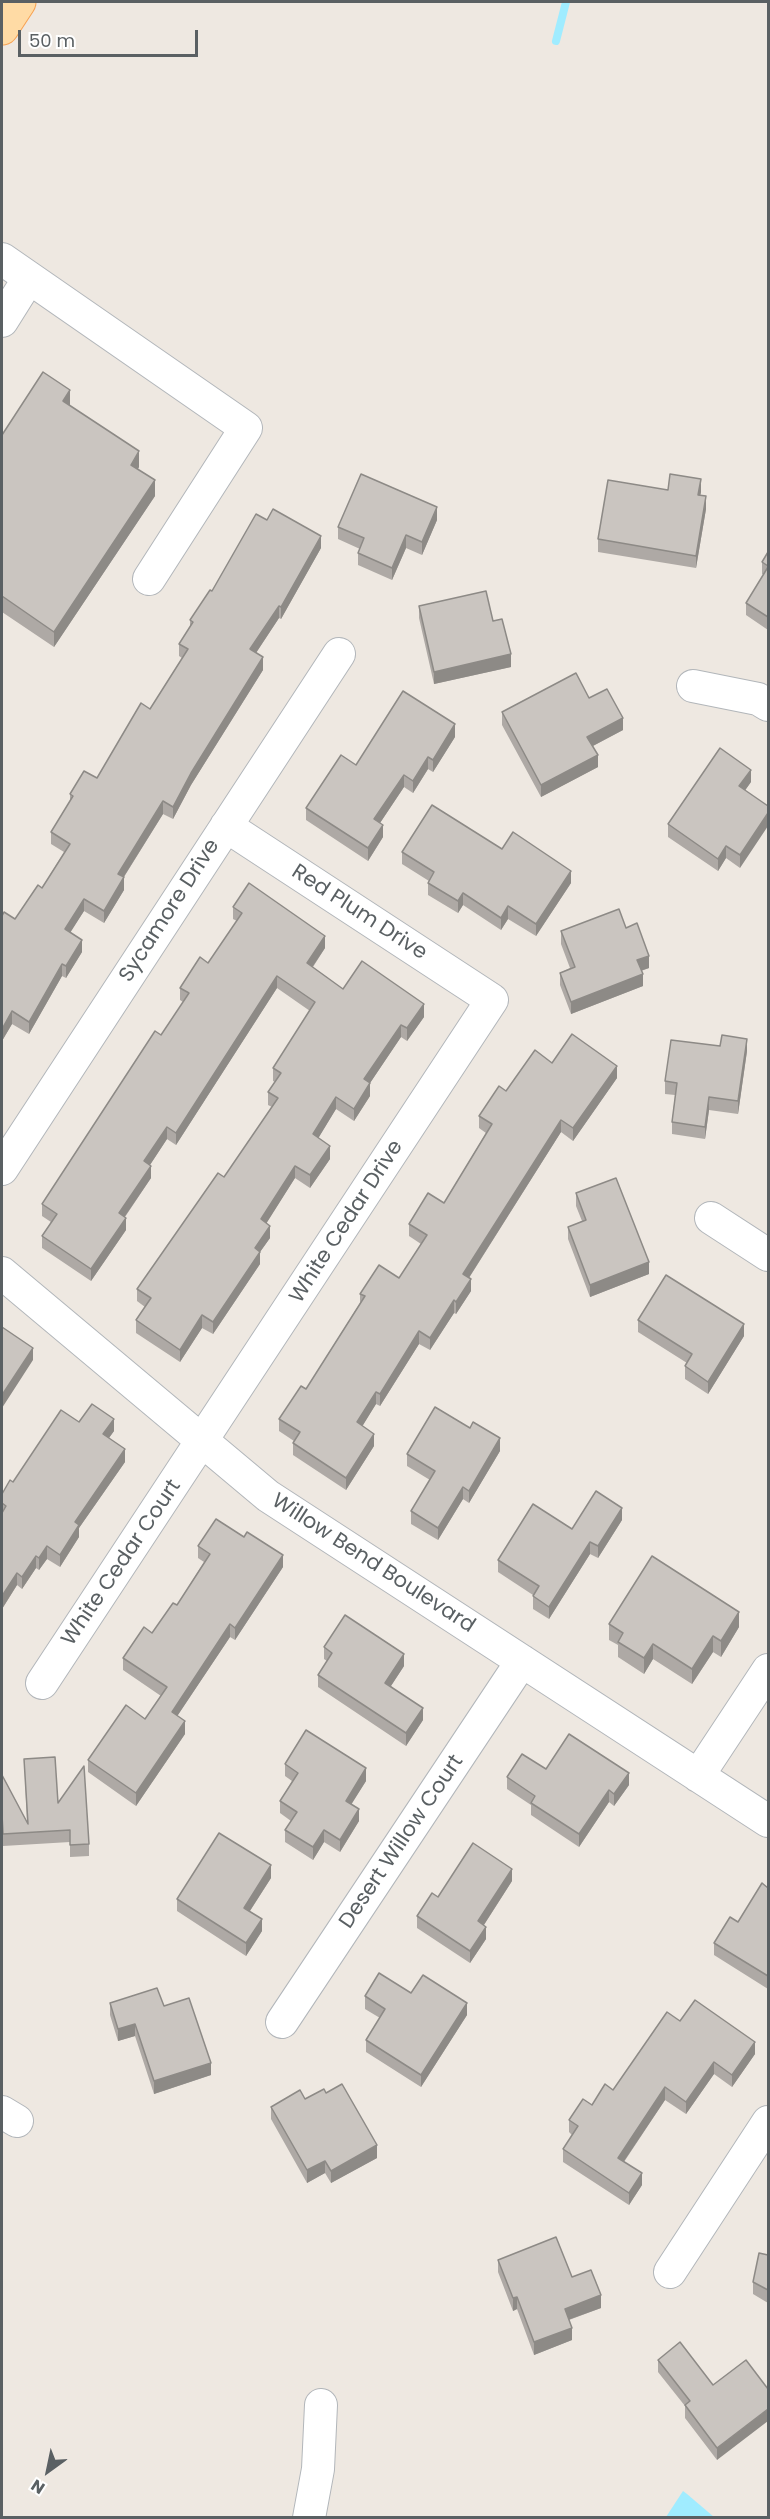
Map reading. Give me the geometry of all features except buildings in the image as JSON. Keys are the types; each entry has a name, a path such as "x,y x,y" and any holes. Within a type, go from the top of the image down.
{"main road":[{"path":"2,28 19,2"}],"street":[{"path":"2,259 246,428 149,579"},
{"path":"2,321 29,278"},
{"name":"Sycamore Drive","path":"2,1169 339,654"},
{"path":"693,686 758,699 768,705"},
{"name":"Red Plum Drive","path":"226,826 492,1000"},
{"name":"White Cedar Drive","path":"202,1443 492,1000"},
{"path":"711,1218 768,1255"},
{"name":"Willow Bend Boulevard","path":"2,1273 268,1496 768,1821"},
{"name":"White Cedar Court","path":"42,1683 202,1443"},
{"name":"Desert Willow Court","path":"282,2022 522,1661"},
{"path":"698,1776 768,1670"},
{"path":"670,2272 768,2122"},
{"path":"309,2517 318,2469 321,2405"}],"water":[{"path":"683,2491 687,2494 714,2517 666,2517"}],"waterway":[{"path":"556,41 566,2"}]}
